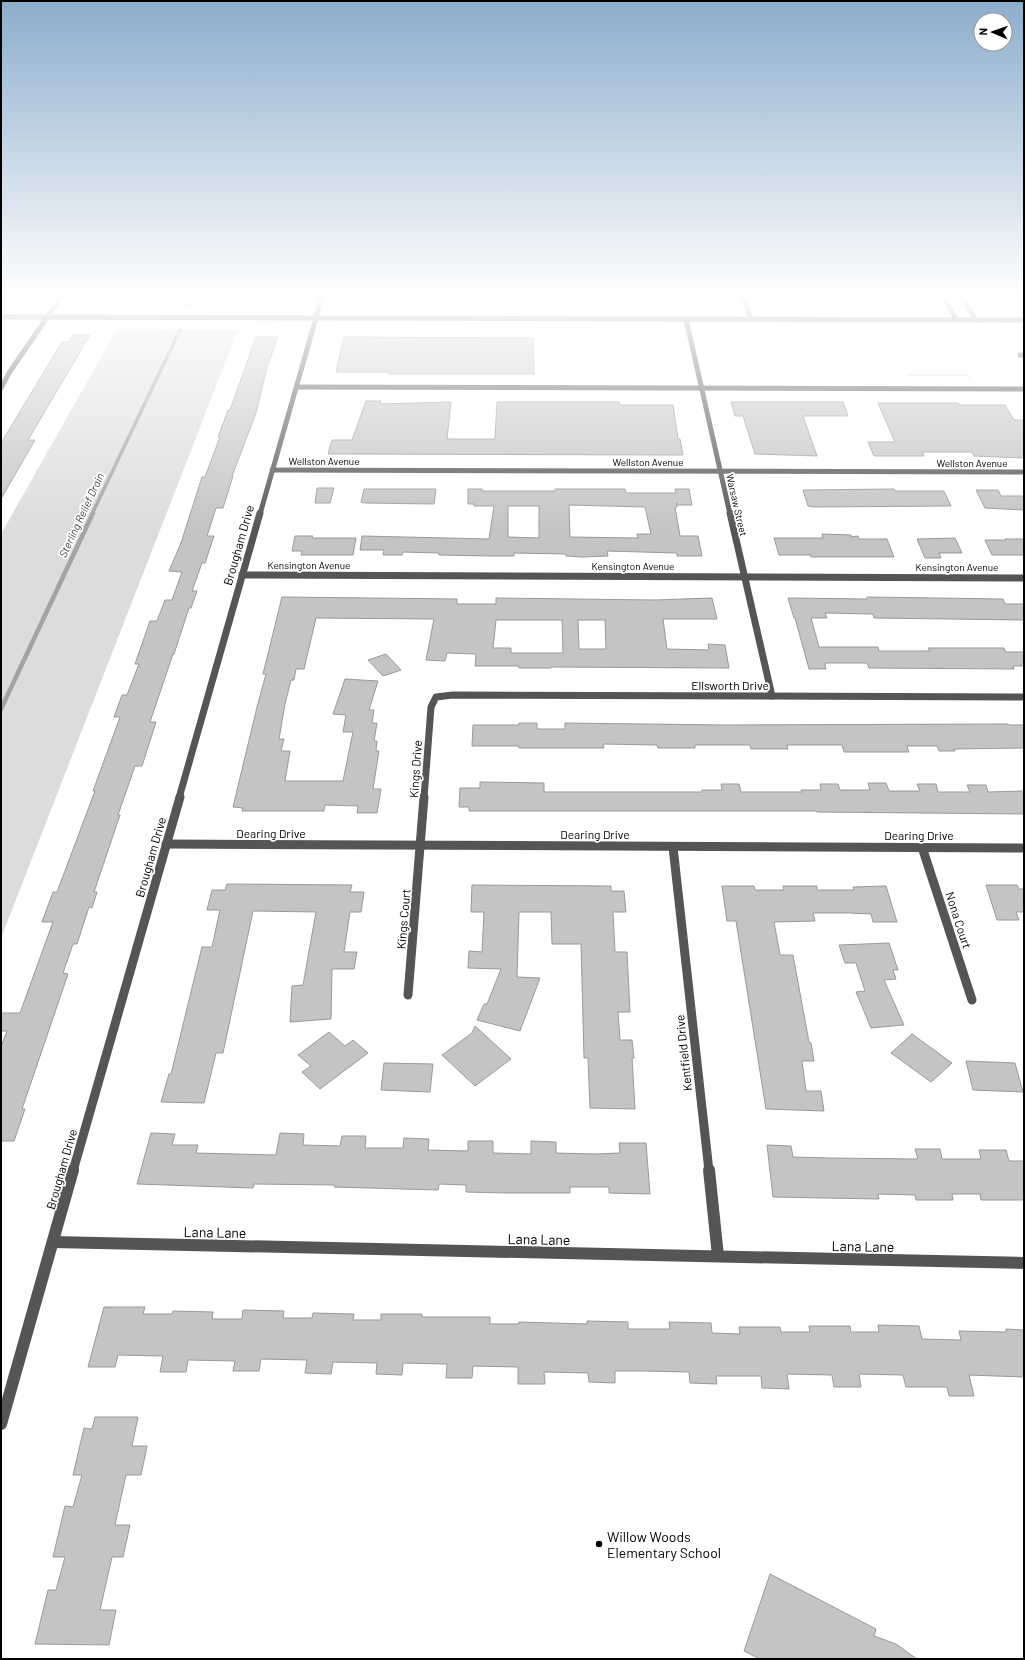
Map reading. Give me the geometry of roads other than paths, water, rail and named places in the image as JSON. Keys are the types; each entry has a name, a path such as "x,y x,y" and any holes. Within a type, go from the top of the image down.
{"street":[{"path":"1,388 8,374"},
{"name":"Brougham Drive","path":"1,1424 300,374"},
{"name":"Warsaw Street","path":"698,374 772,696"},
{"path":"297,387 1024,389"},
{"name":"Wellston Avenue","path":"272,470 1024,472"},
{"name":"Kensington Avenue","path":"242,575 1024,578"},
{"name":"Ellsworth Drive","path":"436,697 453,694 1024,696"},
{"name":"Kings Drive","path":"422,845 431,707 436,697"},
{"name":"Dearing Drive","path":"166,844 1024,848"},
{"name":"Kings Court","path":"408,995 422,845"},
{"name":"Kentfield Drive","path":"673,847 718,1256"},
{"name":"Nona Court","path":"922,848 972,1000"},
{"name":"Lana Lane","path":"53,1242 1024,1263"}],"waterway":[{"name":"Sterling Relief Drain","path":"92,514 159,374"},
{"name":"Sterling Relief Drain","path":"1,709 93,513"}],"place":[{"name":"Willow Woods Elementary School","path":"599,1544"}]}
